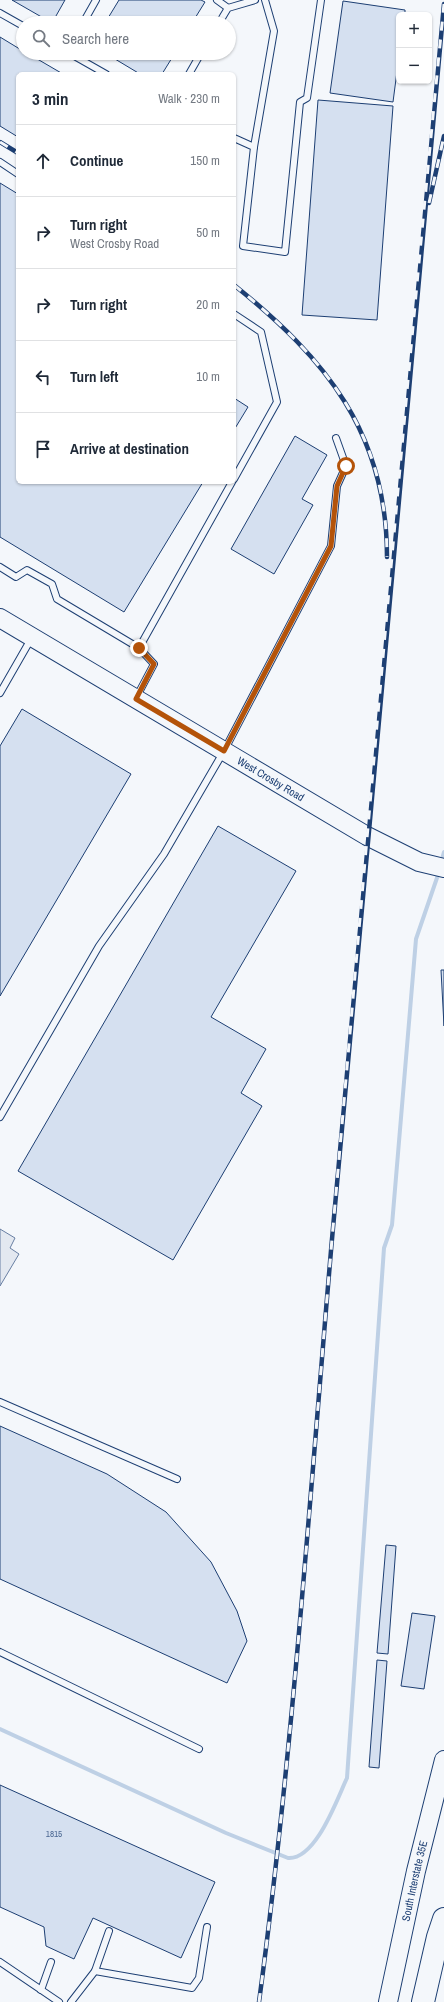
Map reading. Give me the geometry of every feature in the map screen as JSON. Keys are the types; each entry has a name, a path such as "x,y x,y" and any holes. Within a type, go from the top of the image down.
{"highway":[{"path":"423,2002 438,1937 444,1919"}],"street":[{"name":"West Crosby Road","path":"0,618 367,836 419,862 444,868"},
{"name":"South Interstate 35E","path":"388,2002 416,1870 444,1760"}],"lane":[{"path":"87,16 96,0"},
{"path":"217,0 228,8"},
{"path":"223,16 228,8 255,0"},
{"path":"265,0 274,31 254,147 244,246 285,252 300,102 307,98 321,0"},
{"path":"0,13 16,22"},
{"path":"81,60 102,72"},
{"path":"190,72 197,60"},
{"path":"236,139 254,147"},
{"path":"0,162 16,173"},
{"path":"236,315 261,332 277,402 236,475"},
{"path":"0,1117 99,946 164,854 224,751 331,546 337,486 346,466 336,438"},
{"path":"139,648 231,484"},
{"path":"0,568 16,577 27,570 52,584 57,599 139,648 154,664 136,699"},
{"path":"0,693 32,638"},
{"path":"0,1402 177,1479"},
{"path":"0,1652 199,1749"},
{"path":"95,1971 192,1988 199,1978 207,1927"},
{"path":"71,2002 95,1971 109,1932"},
{"path":"0,1962 58,2002"},
{"path":"41,1990 51,1962"}],"shaded area":[{"path":"0,1229 15,1238 10,1248 19,1254 0,1286"}],"building":[{"path":"12,0 65,0 56,16 40,16"},
{"path":"119,0 201,0 205,2 196,16 109,16"},
{"path":"343,1 405,10 405,12 396,12 396,79 393,102 330,93"},
{"path":"0,37 16,47 16,60 39,60 60,72 16,72 16,136 0,126"},
{"path":"117,60 171,60 163,72 137,72"},
{"path":"318,100 393,106 377,320 302,315"},
{"path":"0,183 16,193 16,484 202,484 124,612 0,537"},
{"path":"236,399 248,407 236,427"},
{"path":"295,436 327,455 302,499 313,505 274,574 231,549"},
{"path":"22,709 131,774 0,996 0,746"},
{"path":"218,826 296,871 211,1017 266,1049 241,1093 262,1106 173,1260 18,1171"},
{"path":"441,970 444,970 444,1026"},
{"path":"0,1426 107,1474 166,1512 211,1562 237,1611 247,1641 227,1683 0,1579"},
{"path":"386,1545 396,1546 388,1654 377,1653"},
{"path":"412,1613 435,1616 424,1689 401,1686"},
{"path":"377,1660 387,1661 379,1768 369,1767"},
{"path":"0,1785 215,1882 181,1958 93,1918 74,1959 46,1946 44,1927 0,1907"}],"waterway":[{"path":"441,863 444,852"},
{"path":"0,1729 226,1833 288,1858 298,1856 308,1849 324,1827 347,1778 384,1248 392,1225 416,939 439,872"}],"railway":[{"path":"259,2002 282,1812 291,1717 386,622 444,4"},
{"path":"429,203 444,136"},
{"path":"0,142 16,152"},
{"path":"236,287 297,341 323,371 345,402 363,436 376,473 384,513 387,557"}],"route":[{"path":"139,648 154,664 136,699 224,751 331,546 337,486 346,466"}]}
